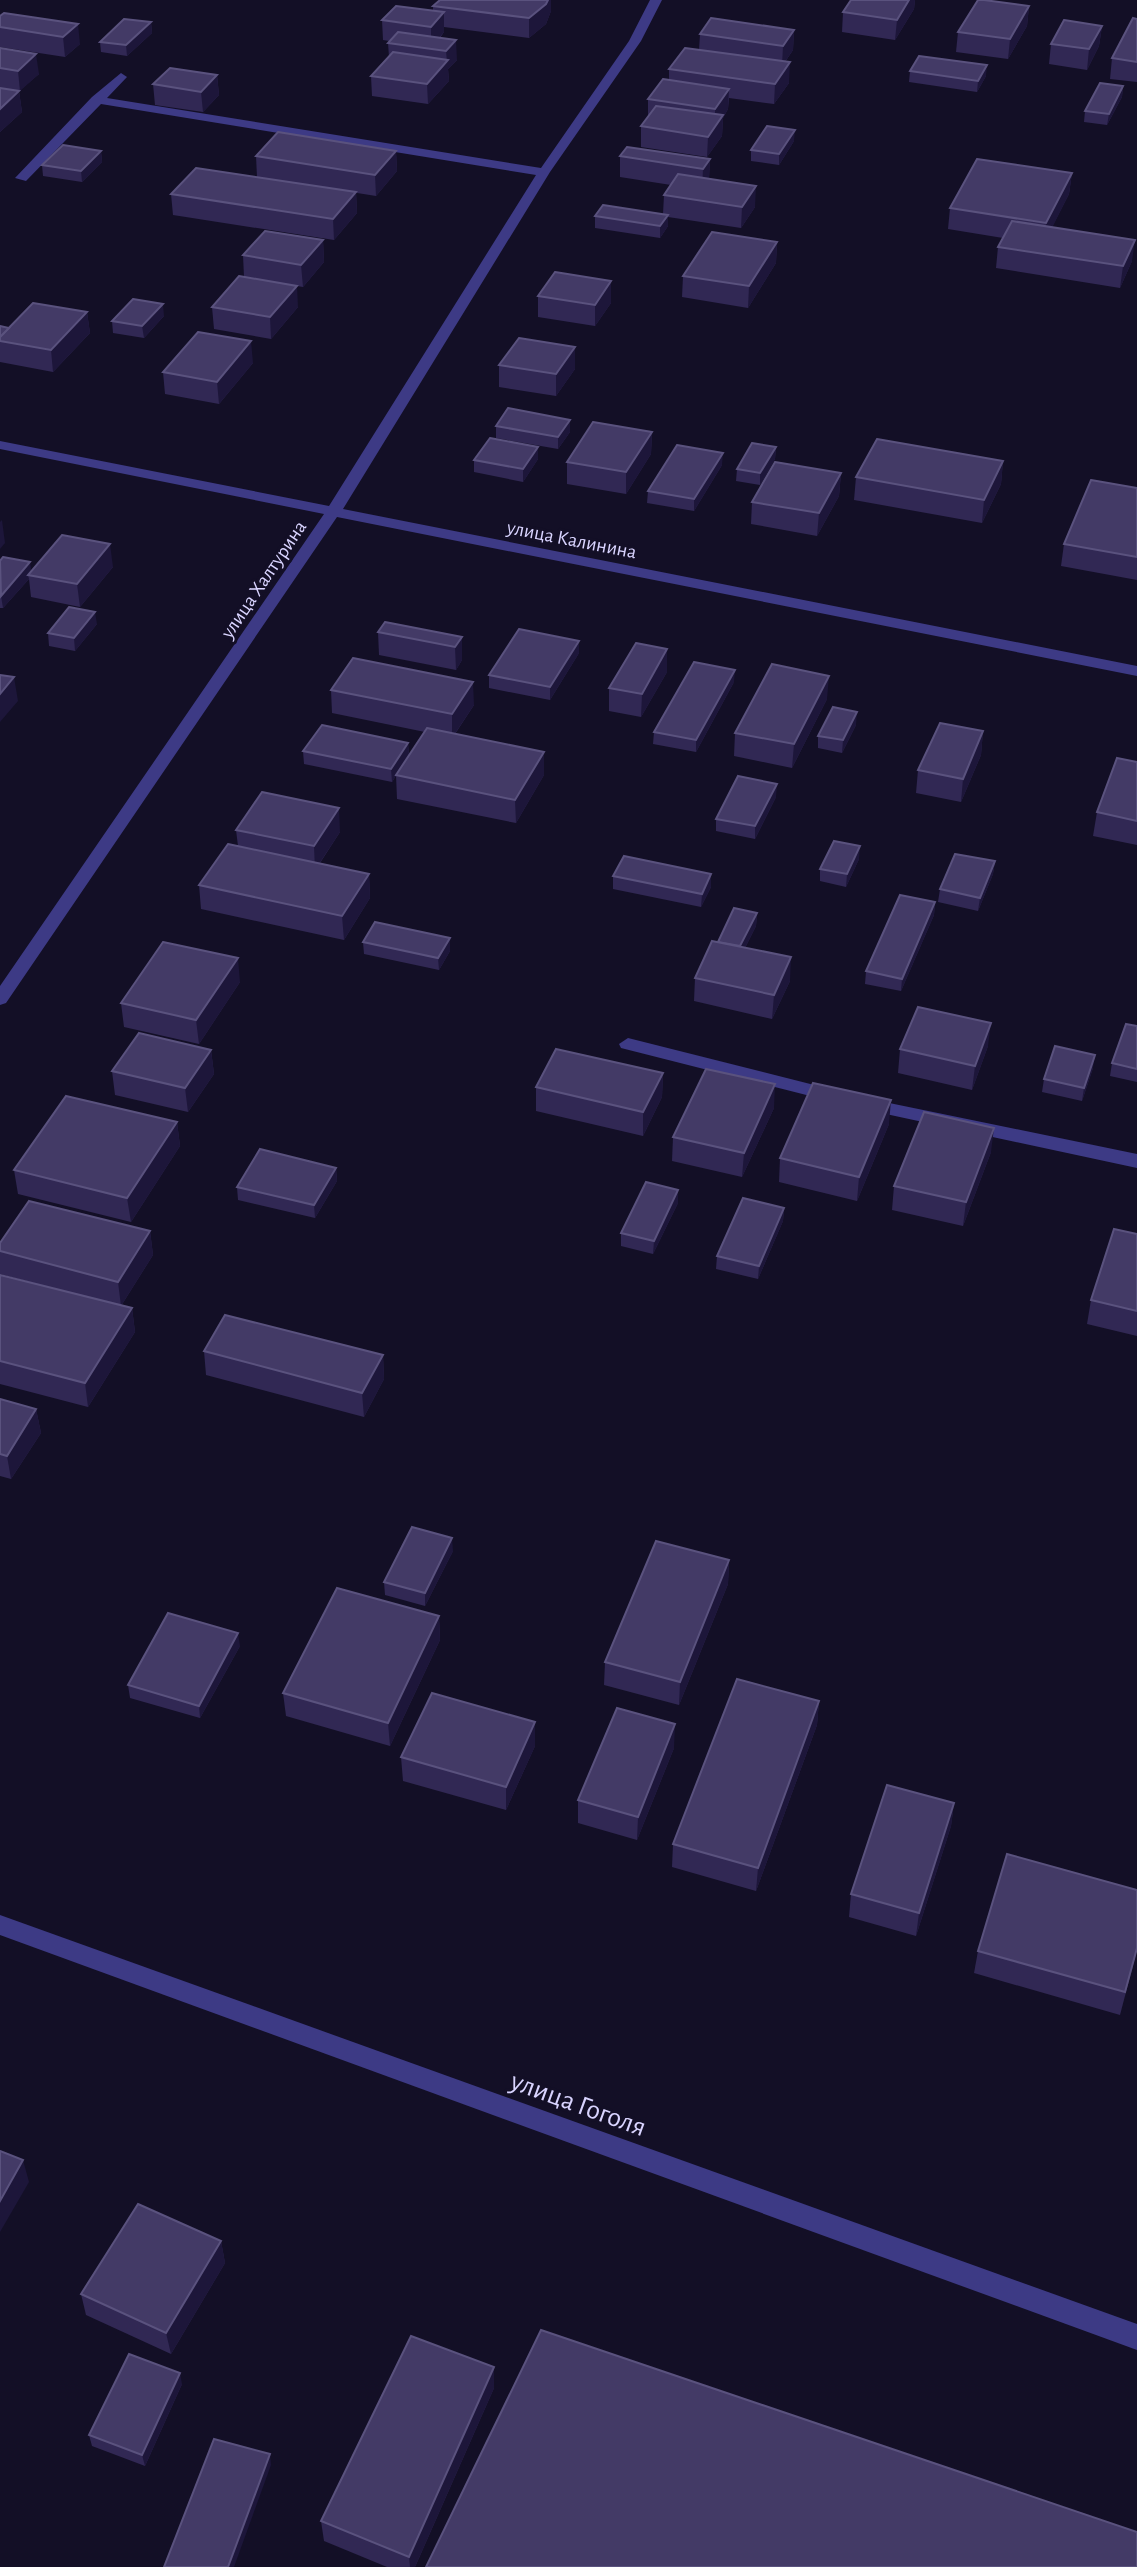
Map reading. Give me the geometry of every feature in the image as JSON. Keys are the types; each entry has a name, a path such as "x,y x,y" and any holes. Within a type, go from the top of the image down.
{"street":[{"name":"улица Халтурина","path":"0,999 333,512 544,172 635,41 656,0"},
{"path":"21,178 121,77"},
{"path":"96,100 544,172"},
{"name":"улица Калинина","path":"0,445 1137,671"},
{"path":"628,1044 920,1118 1137,1161"},
{"name":"улица Гоголя","path":"0,1925 1137,2337"}],"building":[{"path":"440,0 548,0 529,18 433,6"},
{"path":"851,0 909,0 897,20 843,12"},
{"path":"978,0 1029,6 1010,39 958,32"},
{"path":"396,6 444,12 431,27 382,20"},
{"path":"4,13 78,24 63,37 0,27 0,16"},
{"path":"711,18 794,30 783,46 700,34"},
{"path":"1133,18 1137,19 1137,62 1112,58"},
{"path":"124,19 151,22 126,45 100,42"},
{"path":"1064,20 1102,26 1089,49 1051,44"},
{"path":"398,32 456,40 446,51 388,43"},
{"path":"0,48 36,54 18,71 0,68"},
{"path":"685,48 790,62 775,84 669,69"},
{"path":"393,52 448,60 427,84 371,76"},
{"path":"919,56 987,65 978,81 910,71"},
{"path":"170,68 217,75 201,92 153,84"},
{"path":"663,79 729,89 715,109 648,99"},
{"path":"1100,83 1123,86 1109,114 1085,111"},
{"path":"0,88 19,91 0,109"},
{"path":"656,106 723,115 708,137 641,126"},
{"path":"767,126 795,130 779,154 751,150"},
{"path":"278,132 396,151 375,175 256,156"},
{"path":"63,145 101,151 81,171 42,165"},
{"path":"627,147 710,159 703,169 620,156"},
{"path":"977,159 1072,173 1046,223 950,208"},
{"path":"196,168 356,192 333,219 171,194"},
{"path":"678,174 756,186 742,207 664,195"},
{"path":"603,205 668,215 660,226 595,216"},
{"path":"1012,221 1135,240 1123,266 998,247"},
{"path":"265,231 323,240 301,265 243,255"},
{"path":"712,232 777,242 749,286 683,276"},
{"path":"555,272 611,281 595,305 538,296"},
{"path":"239,276 297,286 270,317 212,307"},
{"path":"133,299 163,304 142,326 112,321"},
{"path":"33,303 87,312 51,350 0,341 0,337"},
{"path":"0,326 9,328 0,337"},
{"path":"198,332 251,341 217,382 163,372"},
{"path":"519,338 575,347 556,374 499,365"},
{"path":"508,408 570,420 558,437 496,426"},
{"path":"593,422 652,432 626,472 567,462"},
{"path":"490,438 538,447 523,469 474,460"},
{"path":"877,439 1003,461 984,500 856,477"},
{"path":"752,443 776,447 760,473 737,469"},
{"path":"677,445 723,453 694,499 648,491"},
{"path":"775,462 841,473 819,513 752,502"},
{"path":"1091,480 1137,488 1137,557 1064,544"},
{"path":"62,535 110,544 77,584 28,575"},
{"path":"3,557 30,562 1,596 0,561"},
{"path":"69,607 95,612 74,638 48,633"},
{"path":"385,622 462,637 455,647 378,632"},
{"path":"519,629 579,641 550,687 489,675"},
{"path":"636,643 667,649 642,694 609,688"},
{"path":"353,658 473,682 452,714 331,690"},
{"path":"694,662 735,670 696,740 654,732"},
{"path":"772,664 829,676 794,744 735,733"},
{"path":"0,675 14,677 0,694"},
{"path":"833,707 857,712 843,740 818,736"},
{"path":"940,723 983,731 963,779 918,770"},
{"path":"322,725 408,743 391,769 303,751"},
{"path":"427,728 544,752 515,800 396,775"},
{"path":"1117,758 1137,762 1137,821 1097,812"},
{"path":"738,776 777,784 755,826 716,819"},
{"path":"262,792 339,808 314,846 236,830"},
{"path":"834,841 860,846 847,874 820,869"},
{"path":"228,844 369,874 342,916 199,885"},
{"path":"955,854 995,861 980,898 940,889"},
{"path":"624,856 711,874 702,894 613,876"},
{"path":"900,895 935,902 902,979 866,971"},
{"path":"734,908 757,913 740,946 718,942"},
{"path":"375,922 450,938 438,958 363,942"},
{"path":"712,941 791,957 774,995 695,978"},
{"path":"163,942 238,958 196,1020 121,1003"},
{"path":"918,1007 991,1023 975,1066 900,1049"},
{"path":"1126,1024 1137,1026 1137,1069 1112,1063"},
{"path":"139,1033 211,1050 185,1088 112,1071"},
{"path":"1055,1046 1095,1055 1084,1088 1044,1079"},
{"path":"556,1049 663,1073 643,1112 536,1087"},
{"path":"706,1069 775,1084 744,1153 673,1137"},
{"path":"813,1083 891,1100 859,1177 780,1158"},
{"path":"66,1096 177,1122 127,1198 14,1170"},
{"path":"924,1112 994,1128 966,1202 894,1186"},
{"path":"260,1149 336,1168 314,1205 237,1187"},
{"path":"646,1182 678,1190 654,1241 621,1233"},
{"path":"743,1198 784,1208 759,1266 717,1256"},
{"path":"29,1201 150,1231 118,1282 0,1251 0,1243"},
{"path":"1114,1229 1137,1234 1137,1311 1091,1300"},
{"path":"0,1275 132,1308 85,1383 0,1361"},
{"path":"225,1315 383,1355 362,1393 204,1351"},
{"path":"0,1399 36,1409 7,1456 0,1454"},
{"path":"412,1527 452,1538 425,1593 384,1582"},
{"path":"656,1541 729,1560 680,1682 605,1662"},
{"path":"337,1588 439,1616 388,1723 283,1693"},
{"path":"168,1613 238,1633 199,1706 128,1685"},
{"path":"737,1679 819,1701 758,1868 673,1844"},
{"path":"432,1693 535,1722 506,1787 401,1757"},
{"path":"617,1708 675,1724 638,1817 578,1800"},
{"path":"887,1785 954,1803 919,1913 851,1894"},
{"path":"1007,1854 1137,1890 1137,1948 1125,1992 978,1951"},
{"path":"0,2151 23,2160 0,2201"},
{"path":"138,2204 221,2241 166,2333 81,2294"},
{"path":"541,2330 1137,2532 1137,2567 426,2567"},
{"path":"411,2336 494,2367 409,2557 321,2521"},
{"path":"129,2354 180,2373 142,2455 89,2435"},
{"path":"214,2439 270,2454 228,2567 164,2567"}]}
